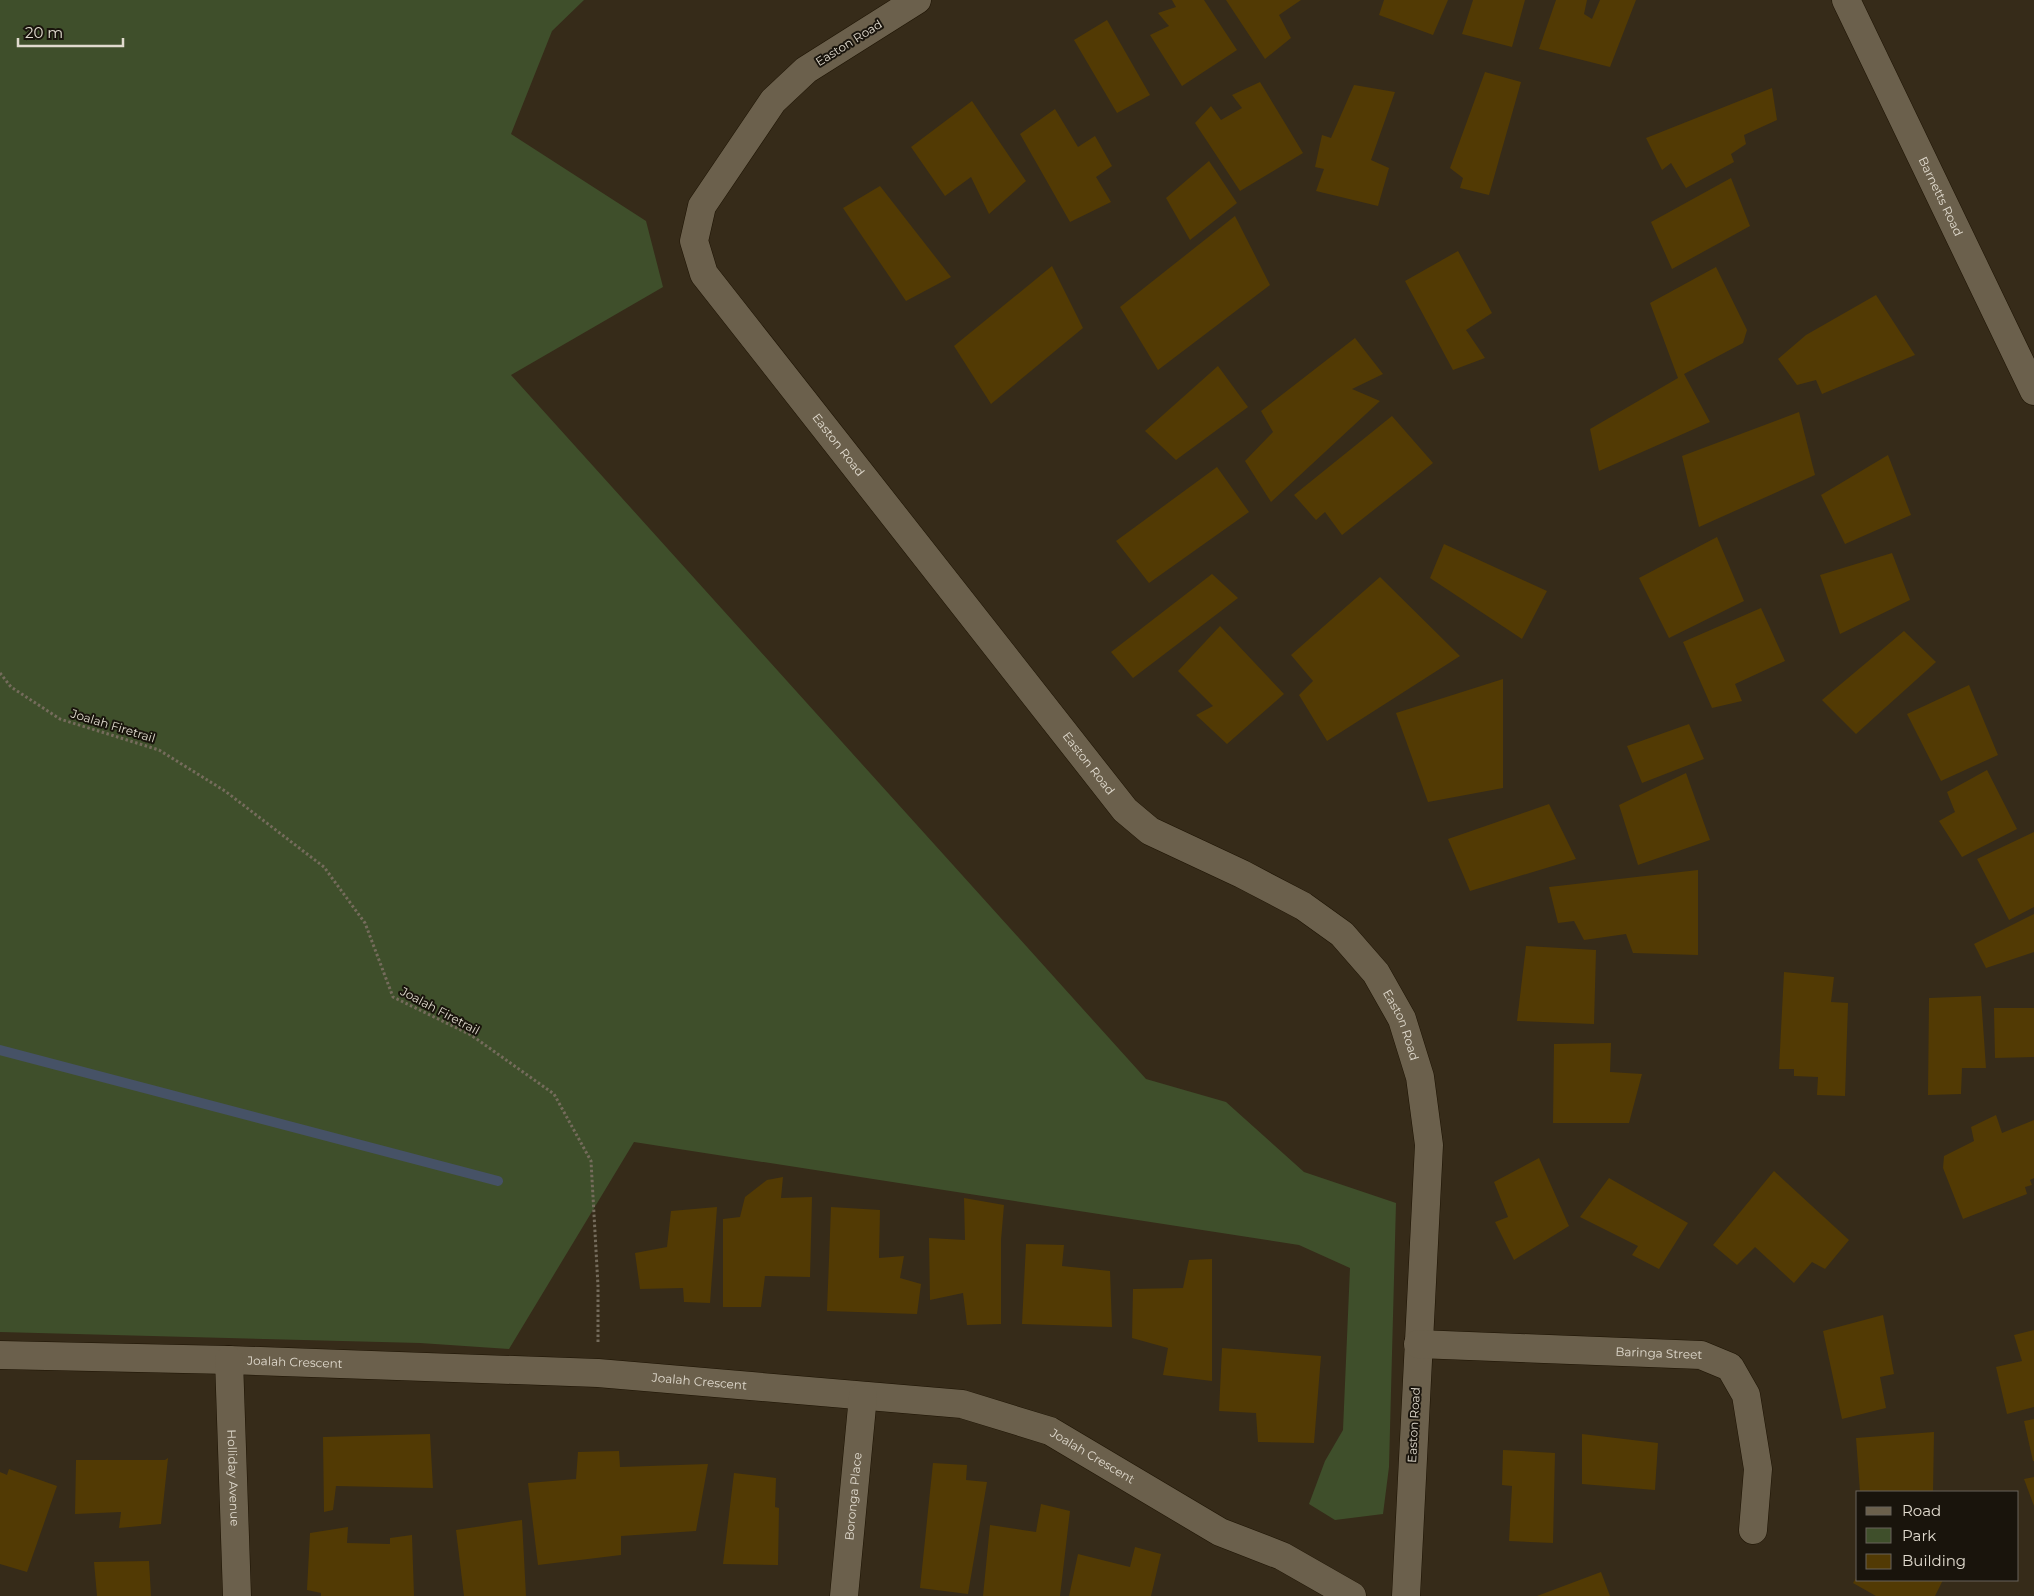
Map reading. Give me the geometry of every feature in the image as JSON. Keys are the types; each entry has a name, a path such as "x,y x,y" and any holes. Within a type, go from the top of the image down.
{"street":[{"name":"Easton Road","path":"917,0 806,70 773,101 702,206 694,241 704,274 1125,810 1150,831 1242,874 1303,906 1342,934 1376,973 1402,1019 1420,1077 1429,1145 1406,1596"},
{"name":"Barnetts Road","path":"1846,0 2034,391"},
{"name":"Baringa Street","path":"1418,1344 1701,1355 1730,1367 1746,1395 1758,1469 1753,1530"},
{"name":"Joalah Crescent","path":"0,1355 229,1360 598,1373 962,1404 1050,1431 1220,1532 1282,1556 1352,1596"},
{"name":"Holliday Avenue","path":"229,1360 237,1596"},
{"name":"Boronga Place","path":"844,1596 863,1396"}],"path":[{"name":"Joalah Firetrail","path":"0,673 11,686 60,719 159,750 225,791 324,867 365,923 393,997 471,1035 554,1094 591,1161 598,1286 598,1373"}],"green space":[{"path":"0,0 584,0 552,31 511,134 646,221 663,287 511,375 1146,1079 1226,1102 1304,1172 1396,1203 1389,1467 1383,1514 1335,1520 1309,1504 1325,1461 1343,1430 1350,1268 1299,1245 634,1142 509,1349 420,1343 0,1332"}],"building":[{"path":"1172,0 1204,0 1237,50 1182,86 1150,35 1169,26 1158,13 1176,7"},
{"path":"1226,0 1301,0 1279,15 1291,38 1265,59"},
{"path":"1384,0 1448,0 1433,35 1379,15"},
{"path":"1473,0 1525,0 1512,47 1462,34"},
{"path":"1556,0 1587,0 1584,14 1592,19 1600,0 1636,0 1610,67 1539,49"},
{"path":"1107,20 1150,95 1117,113 1074,40"},
{"path":"1485,72 1521,82 1489,195 1460,188 1463,178 1450,168"},
{"path":"1260,82 1303,153 1240,191 1195,123 1211,106 1221,120 1242,108 1232,95"},
{"path":"1354,85 1395,92 1371,160 1389,168 1378,206 1316,191 1324,169 1315,167 1322,135 1331,138"},
{"path":"1772,88 1777,120 1744,135 1746,144 1731,154 1734,162 1686,188 1671,163 1662,170 1646,138"},
{"path":"972,101 1026,181 989,214 971,177 945,196 911,147"},
{"path":"1055,109 1078,147 1095,136 1112,166 1096,177 1111,202 1070,222 1020,134"},
{"path":"1209,161 1237,203 1190,240 1166,198"},
{"path":"1731,178 1750,226 1672,269 1651,222"},
{"path":"880,186 951,277 906,301 843,208"},
{"path":"1235,216 1270,285 1158,370 1120,307"},
{"path":"1458,251 1492,313 1466,330 1485,358 1453,370 1405,281"},
{"path":"1052,266 1083,328 991,404 954,346"},
{"path":"1716,267 1747,330 1743,343 1684,374 1710,422 1599,471 1590,429 1678,378 1650,303"},
{"path":"1876,295 1915,355 1822,394 1816,380 1797,385 1778,359 1806,335"},
{"path":"1355,338 1383,374 1352,389 1380,401 1271,502 1245,461 1273,432 1261,411"},
{"path":"1218,366 1248,407 1176,460 1145,431"},
{"path":"1799,412 1815,475 1699,527 1682,456"},
{"path":"1392,416 1433,463 1342,535 1325,512 1316,520 1294,495"},
{"path":"1888,455 1911,515 1845,544 1821,495"},
{"path":"1217,467 1249,512 1149,583 1116,541"},
{"path":"1717,537 1744,601 1669,638 1639,578"},
{"path":"1444,544 1547,591 1522,639 1430,578"},
{"path":"1892,553 1910,600 1840,634 1820,575"},
{"path":"1212,574 1238,598 1133,678 1111,652"},
{"path":"1380,577 1460,656 1327,741 1299,695 1313,681 1291,655"},
{"path":"1761,608 1785,661 1735,684 1742,701 1712,708 1683,642"},
{"path":"1220,626 1284,694 1227,744 1196,715 1213,706 1178,671"},
{"path":"1904,631 1936,662 1856,734 1822,700"},
{"path":"1503,679 1503,788 1428,802 1396,713"},
{"path":"1969,685 1998,755 1941,781 1907,714"},
{"path":"1689,724 1704,759 1642,783 1627,746"},
{"path":"1987,770 2017,829 1962,857 1939,821 1955,812 1947,792"},
{"path":"1686,773 1710,840 1638,865 1619,805"},
{"path":"1549,804 1576,859 1470,891 1448,839"},
{"path":"2034,832 2034,907 2009,920 1977,859"},
{"path":"1698,870 1698,955 1633,953 1626,934 1584,940 1574,921 1558,923 1549,887"},
{"path":"2034,914 2034,952 1986,968 1974,944"},
{"path":"1526,946 1596,950 1594,1024 1517,1021"},
{"path":"1784,972 1834,977 1831,1002 1848,1003 1845,1096 1817,1095 1818,1077 1794,1076 1794,1069 1779,1069"},
{"path":"1981,996 1986,1068 1962,1068 1961,1094 1928,1095 1929,998"},
{"path":"1994,1008 2034,1008 2034,1057 1995,1058"},
{"path":"1611,1043 1610,1072 1642,1074 1629,1123 1553,1123 1554,1044"},
{"path":"1996,1115 2002,1133 2034,1120 2034,1178 2030,1180 2032,1185 2025,1187 2027,1194 1963,1219 1943,1168 1944,1156 1974,1141 1971,1127"},
{"path":"1539,1158 1569,1226 1514,1260 1495,1222 1508,1217 1494,1182"},
{"path":"1774,1171 1849,1240 1825,1269 1812,1262 1794,1283 1755,1247 1737,1265 1713,1245"},
{"path":"783,1177 781,1198 812,1197 810,1277 765,1276 761,1307 723,1307 723,1219 740,1217 745,1197 767,1180"},
{"path":"1609,1178 1688,1223 1659,1269 1632,1255 1638,1246 1580,1217"},
{"path":"964,1198 1004,1205 1001,1240 1001,1324 967,1325 963,1293 930,1300 929,1238 965,1240"},
{"path":"717,1207 710,1303 684,1302 683,1288 640,1289 635,1253 667,1247 671,1211"},
{"path":"831,1207 880,1210 879,1258 904,1256 900,1278 921,1284 917,1314 827,1311"},
{"path":"1026,1244 1064,1245 1062,1266 1110,1271 1112,1327 1022,1324"},
{"path":"1212,1259 1212,1381 1163,1375 1168,1348 1132,1338 1133,1289 1183,1288 1189,1260"},
{"path":"1883,1315 1894,1374 1880,1377 1886,1408 1842,1419 1823,1331"},
{"path":"2034,1330 2034,1407 2007,1414 1996,1367 2022,1361 2014,1335"},
{"path":"1222,1348 1321,1356 1314,1443 1258,1442 1256,1413 1219,1411"},
{"path":"2034,1419 2034,1461 2033,1461 2024,1421"},
{"path":"1934,1432 1933,1491 1860,1491 1856,1438"},
{"path":"430,1434 433,1488 336,1486 333,1510 324,1512 323,1437"},
{"path":"1582,1434 1658,1443 1655,1490 1582,1484"},
{"path":"1503,1450 1555,1453 1553,1543 1509,1541 1512,1486 1502,1485"},
{"path":"619,1451 620,1467 708,1464 696,1531 621,1536 621,1555 538,1565 528,1483 576,1479 578,1452"},
{"path":"168,1458 161,1524 119,1528 121,1512 75,1514 76,1460 165,1460"},
{"path":"933,1463 967,1465 966,1480 987,1482 968,1594 920,1588"},
{"path":"9,1469 57,1486 27,1572 0,1564 0,1472 7,1475"},
{"path":"734,1473 776,1478 775,1507 779,1508 778,1565 723,1564"},
{"path":"2034,1477 2034,1506 2024,1479"},
{"path":"1041,1504 1070,1511 1060,1596 983,1596 990,1525 1036,1532"},
{"path":"522,1520 526,1596 464,1596 456,1530"},
{"path":"348,1527 347,1543 390,1544 390,1538 412,1535 414,1596 321,1596 321,1593 307,1590 310,1533"},
{"path":"1135,1547 1161,1554 1151,1596 1069,1596 1078,1554 1130,1567"},
{"path":"149,1561 151,1596 97,1596 94,1562"},
{"path":"1601,1572 1610,1596 1537,1596"},
{"path":"1856,1578 1856,1581 1942,1581 1935,1596 1876,1596 1853,1583"}],"waterway":[{"path":"0,1050 498,1181"}]}
